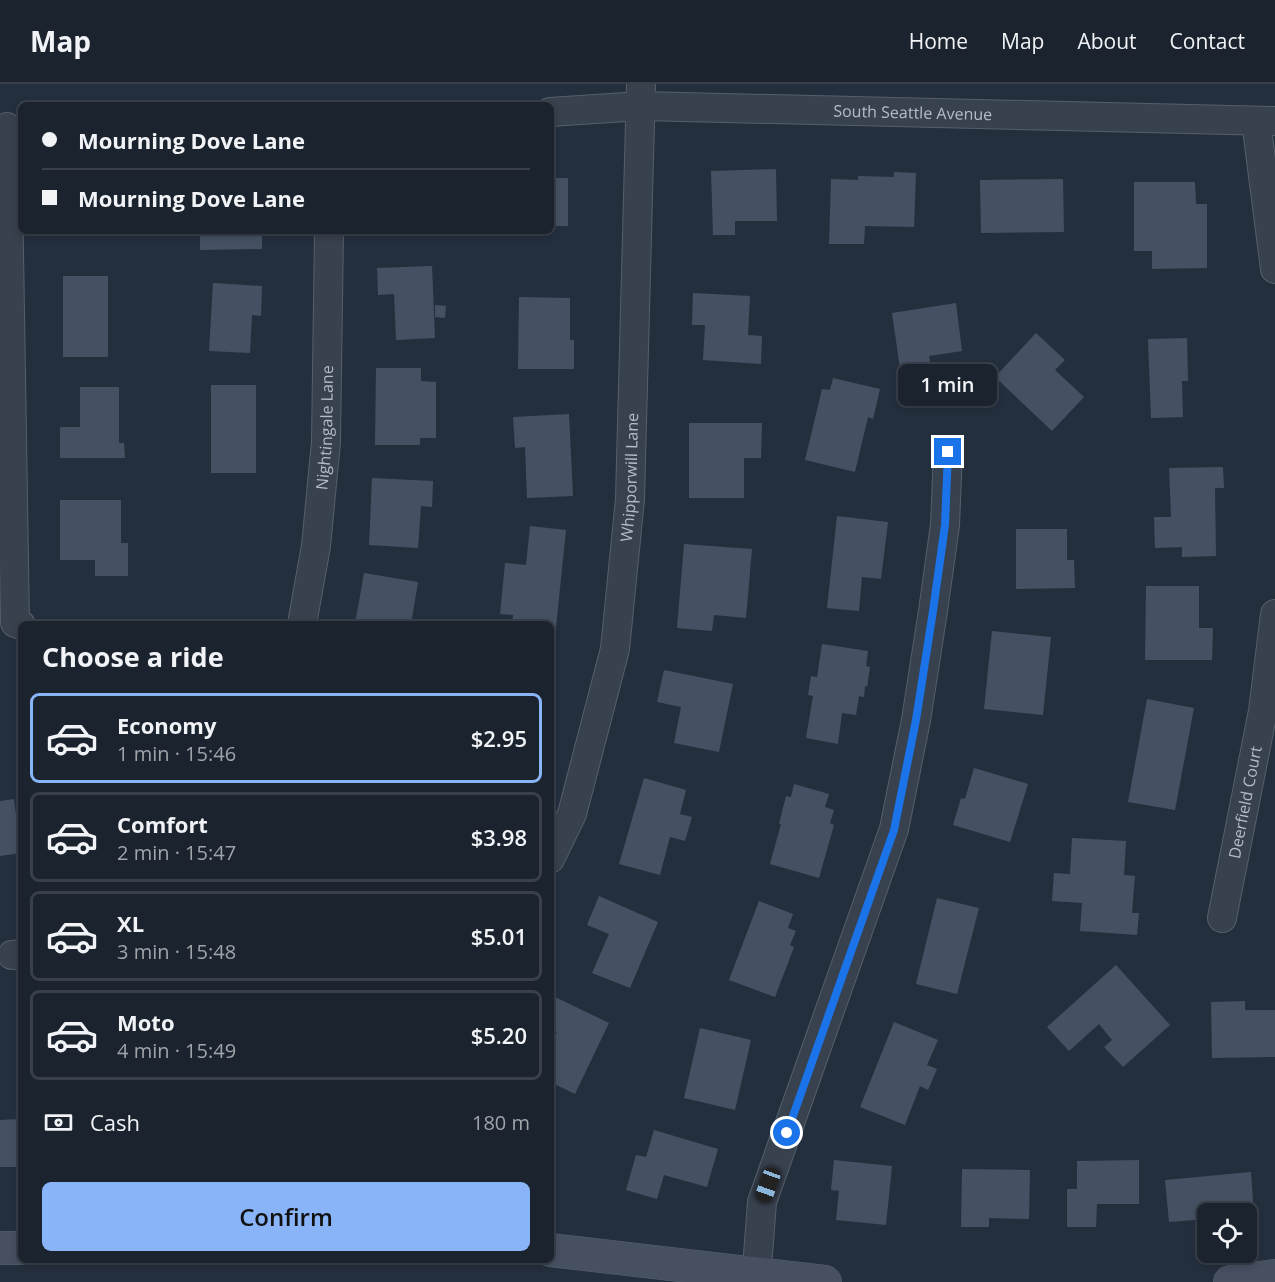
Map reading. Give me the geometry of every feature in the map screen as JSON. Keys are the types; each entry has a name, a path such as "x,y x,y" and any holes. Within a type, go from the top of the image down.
{"street":[{"name":"South Seattle Avenue","path":"554,111 641,95 1266,121"},
{"name":"Whipporwill Lane","path":"554,851 572,813 615,649 630,499 641,95"},
{"path":"1266,121 1275,269"},
{"path":"10,127 15,623 18,624"},
{"name":"Nightingale Lane","path":"303,621 316,546 326,442 329,234"},
{"path":"756,1278 762,1202 894,830 916,720 933,611 945,525 948,452"},
{"name":"Deerfield Court","path":"1222,918 1263,711 1275,614"},
{"path":"0,1248 18,1248"},
{"path":"554,1251 756,1278 825,1282"},
{"path":"1230,1282 1275,1276"}],"building":[{"path":"776,169 777,221 735,221 735,235 713,235 711,171"},
{"path":"894,172 916,173 914,227 865,226 864,244 829,244 831,179 858,180 858,176 894,177"},
{"path":"554,178 568,178 568,226 554,226"},
{"path":"1063,179 1064,232 981,233 980,180"},
{"path":"1134,182 1195,182 1196,204 1207,204 1207,268 1152,269 1152,251 1134,251"},
{"path":"200,234 262,234 262,249 200,250"},
{"path":"432,266 435,338 396,340 394,294 378,295 377,268"},
{"path":"63,276 108,276 108,357 63,357"},
{"path":"213,283 262,286 261,316 252,315 250,353 209,351"},
{"path":"693,293 750,296 748,335 762,336 761,364 703,360 705,325 692,325"},
{"path":"519,297 570,298 570,340 574,340 574,369 518,369"},
{"path":"956,303 962,351 929,356 932,372 901,376 892,313"},
{"path":"435,305 446,306 445,318 435,317"},
{"path":"1036,333 1065,360 1055,370 1084,397 1052,431 995,377"},
{"path":"1187,338 1188,381 1182,381 1183,417 1151,418 1148,339"},
{"path":"376,368 421,368 421,381 436,382 436,438 420,438 420,445 375,445"},
{"path":"833,378 880,389 873,419 868,417 855,472 805,460 822,389 830,390"},
{"path":"211,385 256,385 256,473 211,473"},
{"path":"80,387 119,387 119,443 124,443 125,458 60,458 60,427 80,427"},
{"path":"569,414 573,496 527,498 525,447 515,448 513,417"},
{"path":"689,423 762,423 761,458 744,458 744,498 689,498"},
{"path":"1223,467 1224,488 1215,488 1216,556 1182,557 1182,547 1155,548 1154,517 1171,517 1169,468"},
{"path":"372,478 433,481 432,507 421,506 418,548 369,545"},
{"path":"60,500 121,500 121,543 128,543 128,576 95,576 95,560 60,560"},
{"path":"837,516 888,522 881,579 862,577 859,611 827,608"},
{"path":"530,526 566,530 555,637 554,621 512,621 513,615 500,614 505,563 526,565"},
{"path":"1016,529 1067,529 1067,560 1074,560 1075,588 1016,589"},
{"path":"684,544 752,549 746,618 714,615 712,631 677,628"},
{"path":"364,573 418,582 412,621 356,621"},
{"path":"1146,586 1199,586 1199,628 1213,628 1212,660 1145,660"},
{"path":"992,631 1051,637 1043,715 984,709"},
{"path":"822,644 868,651 866,666 870,667 864,697 859,696 856,715 842,713 838,744 806,738 813,696 808,695 811,676 817,677"},
{"path":"664,670 733,684 719,752 674,743 681,707 657,702"},
{"path":"1147,699 1194,708 1175,810 1128,802"},
{"path":"974,768 1028,784 1010,842 953,825 961,798 965,799"},
{"path":"644,778 686,790 680,814 692,817 685,841 670,837 660,875 619,864"},
{"path":"794,784 829,794 825,807 834,810 830,823 834,825 819,878 770,864 786,796 791,797"},
{"path":"14,799 18,853 0,856 0,801"},
{"path":"1072,838 1126,841 1124,875 1135,876 1132,913 1139,913 1137,935 1080,931 1082,903 1052,901 1054,873 1070,874"},
{"path":"599,896 658,922 630,988 592,973 609,934 587,925"},
{"path":"937,898 979,908 957,994 916,984"},
{"path":"759,901 793,914 788,928 796,931 790,945 794,947 775,997 729,980"},
{"path":"1116,965 1170,1025 1123,1067 1104,1047 1112,1040 1099,1024 1069,1051 1047,1027"},
{"path":"554,996 609,1023 575,1094 554,1084 554,1038 557,1032 554,1031"},
{"path":"1245,1001 1245,1010 1275,1010 1275,1057 1212,1058 1211,1002"},
{"path":"894,1022 938,1040 927,1065 937,1069 928,1090 920,1086 905,1125 860,1107"},
{"path":"700,1028 751,1040 735,1110 684,1098"},
{"path":"18,1119 18,1167 0,1167 0,1120"},
{"path":"654,1130 718,1149 707,1187 664,1175 657,1199 626,1190 636,1155 646,1157"},
{"path":"834,1160 892,1166 886,1225 836,1220 839,1191 831,1190"},
{"path":"1139,1160 1139,1204 1097,1204 1096,1227 1067,1227 1067,1189 1077,1189 1077,1161"},
{"path":"962,1169 1030,1170 1029,1219 989,1218 989,1227 961,1227"},
{"path":"1251,1172 1253,1203 1197,1203 1197,1220 1169,1222 1165,1180"}],"route":[{"path":"787,1133 894,830 916,720 933,611 945,525 948,452"}]}
